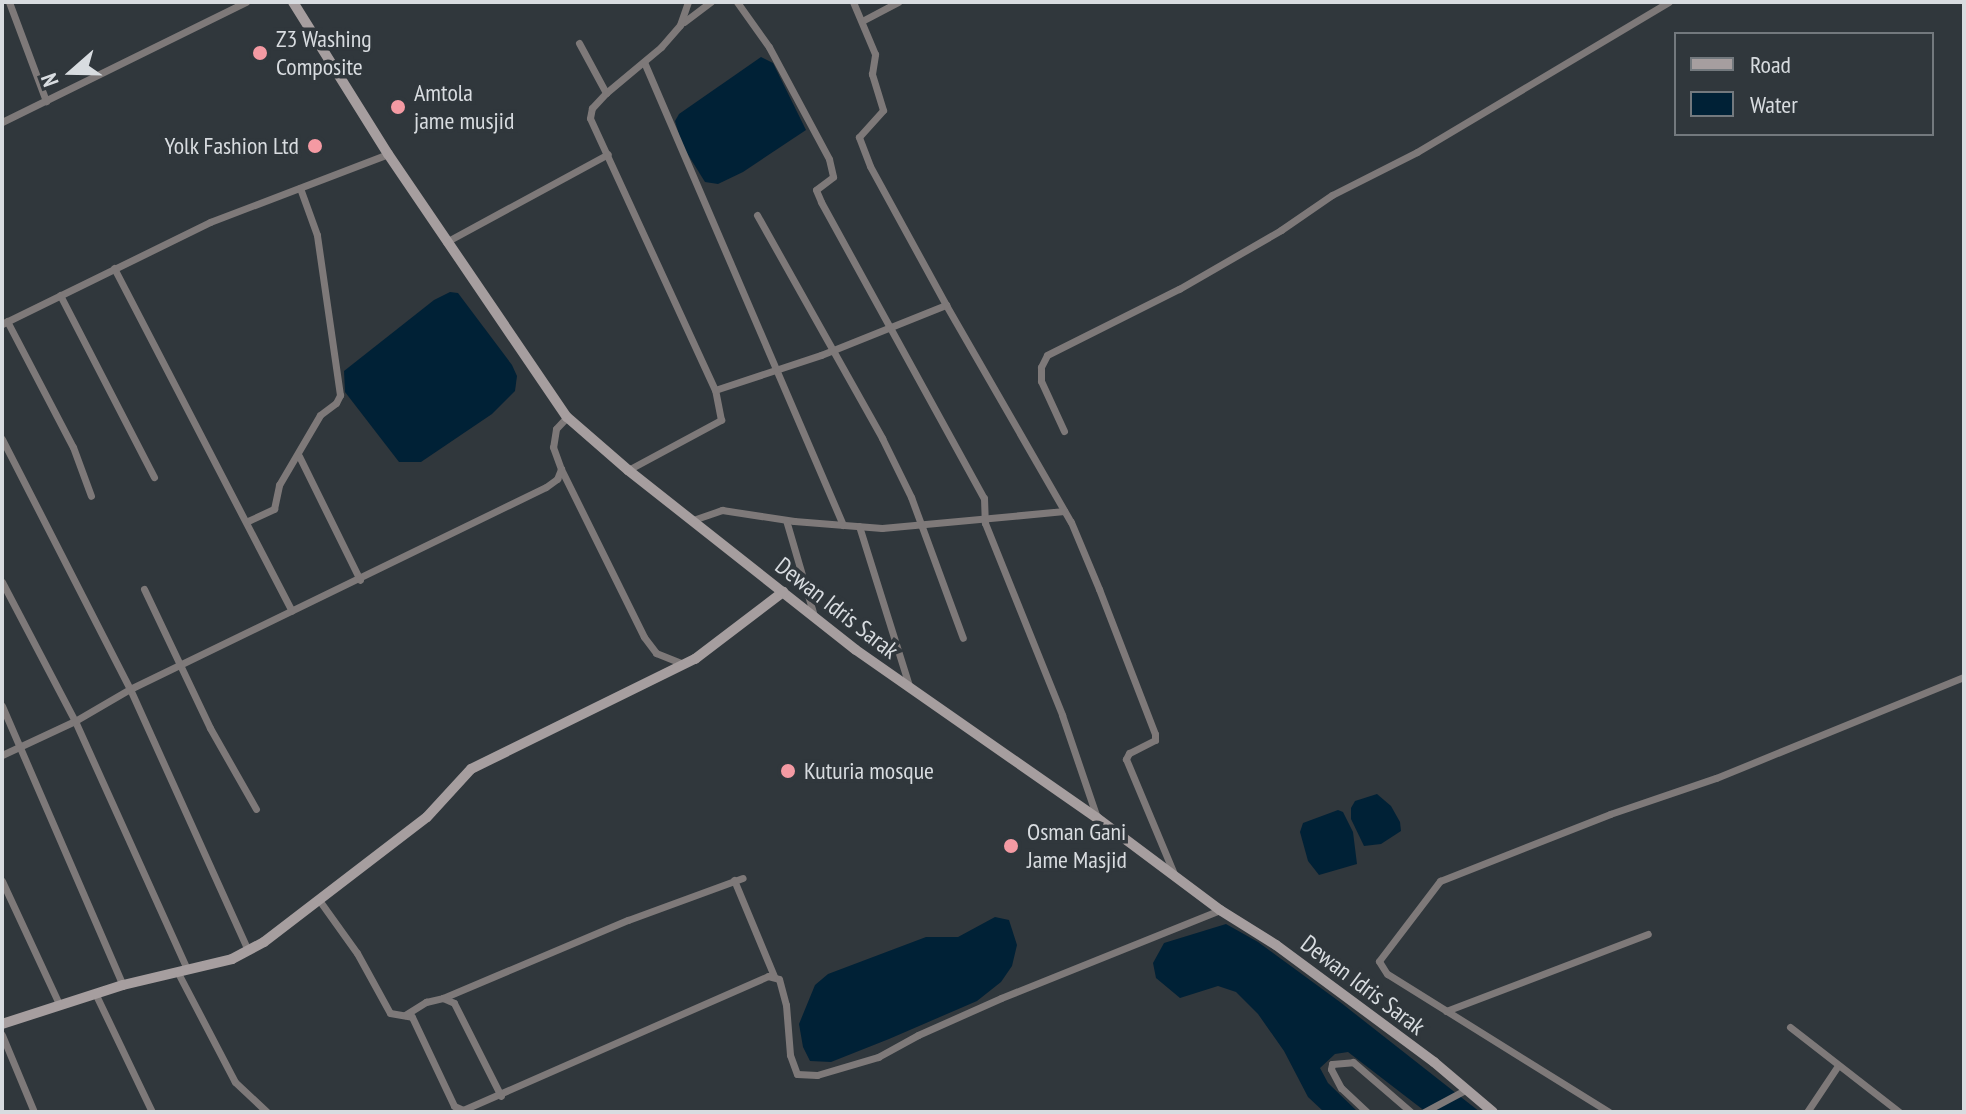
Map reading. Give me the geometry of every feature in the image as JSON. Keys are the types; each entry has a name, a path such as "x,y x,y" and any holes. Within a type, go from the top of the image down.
{"main road":[{"name":"Dewan Idris Sarak","path":"293,2 446,242 567,417 628,470 910,689 1097,818 1220,910 1276,945 1493,1112"},
{"path":"2,1024 123,985 232,959 319,900 427,817 471,769 683,665 783,592"}],"street":[{"path":"5,2 46,101"},
{"path":"2,122 246,2"},
{"path":"628,470 721,420 715,390 590,118 592,108 606,93 644,62 680,25 711,2"},
{"path":"737,2 769,47 829,159 833,177 816,190 984,498 983,516 1062,715 1097,818"},
{"path":"853,2 875,54 872,74 883,110 859,137 870,166 946,305 1064,511 1155,734 1155,740 1129,753 1126,759 1175,876"},
{"path":"862,21 898,2"},
{"path":"1064,431 1041,381 1041,367 1047,355 1179,289 1281,230 1332,195 1417,152 1669,2"},
{"path":"680,25 688,4 698,10"},
{"path":"579,43 606,93"},
{"path":"644,62 843,525"},
{"path":"91,496 73,447 5,322 210,222 388,154"},
{"path":"446,242 608,154"},
{"path":"248,521 274,509 279,485 299,456 320,415 336,403 340,395 317,235 300,188"},
{"path":"757,215 882,438 921,525 963,638"},
{"path":"114,268 248,521 292,611"},
{"path":"60,295 154,477"},
{"path":"715,390 833,350 946,305"},
{"path":"567,417 556,429 553,447 561,469 644,637 656,653 683,665"},
{"path":"2,439 130,689 248,950"},
{"path":"299,456 360,580"},
{"path":"2,755 75,721 178,665 360,580 546,487 557,479 561,469"},
{"path":"693,520 722,510 843,525 921,525 983,516 1064,511"},
{"path":"786,520 814,616"},
{"path":"859,526 910,689"},
{"path":"2,582 75,721 227,1069 242,1090 267,1112"},
{"path":"144,589 178,665 256,809"},
{"path":"1609,1112 1387,974 1379,961 1440,881 1610,814 1716,778 1964,677"},
{"path":"2,706 22,745 123,985"},
{"path":"405,1015 426,1002 443,998 739,879 774,976 779,979 786,1005 790,1055 797,1074 817,1075 878,1057 918,1035 1001,998 1220,910"},
{"path":"2,881 59,1004"},
{"path":"319,900 357,953 390,1013 412,1017 454,1106 463,1110 501,1096 595,1050 774,976"},
{"path":"1446,1011 1648,934"},
{"path":"95,993 152,1112"},
{"path":"443,998 454,1003 501,1096"},
{"path":"1790,1027 1837,1067 1899,1112"},
{"path":"2,1035 34,1112"},
{"path":"1367,1112 1341,1088 1331,1069 1332,1064 1353,1062 1411,1112"},
{"path":"1807,1112 1837,1067"},
{"path":"1424,1112 1467,1089"}],"water":[{"path":"761,57 773,63 806,130 743,172 718,184 705,182 682,145 675,121 679,114"},
{"path":"450,292 458,293 512,365 517,376 515,391 492,414 421,462 399,462 345,392 344,371 434,300"},
{"path":"1377,794 1391,806 1400,822 1401,831 1381,844 1364,846 1351,819 1351,808 1355,801"},
{"path":"1338,810 1343,812 1353,832 1357,864 1319,875 1308,861 1300,832 1303,823"},
{"path":"995,917 1009,920 1017,945 1012,966 1001,982 977,1001 831,1062 810,1061 803,1047 799,1024 815,985 828,974 926,937 958,937"},
{"path":"1226,924 1258,942 1340,1002 1480,1112 1426,1112 1348,1052 1335,1054 1320,1068 1328,1083 1358,1112 1324,1112 1308,1097 1284,1051 1258,1014 1236,992 1218,986 1180,998 1156,978 1153,963 1164,943"}],"place":[{"name":"Z3 Washing Composite","path":"260,53"},
{"name":"Amtola jame musjid","path":"398,107"},
{"name":"Yolk Fashion Ltd","path":"315,146"},
{"name":"Kuturia mosque","path":"788,771"},
{"name":"Osman Gani Jame Masjid","path":"1011,846"}]}
